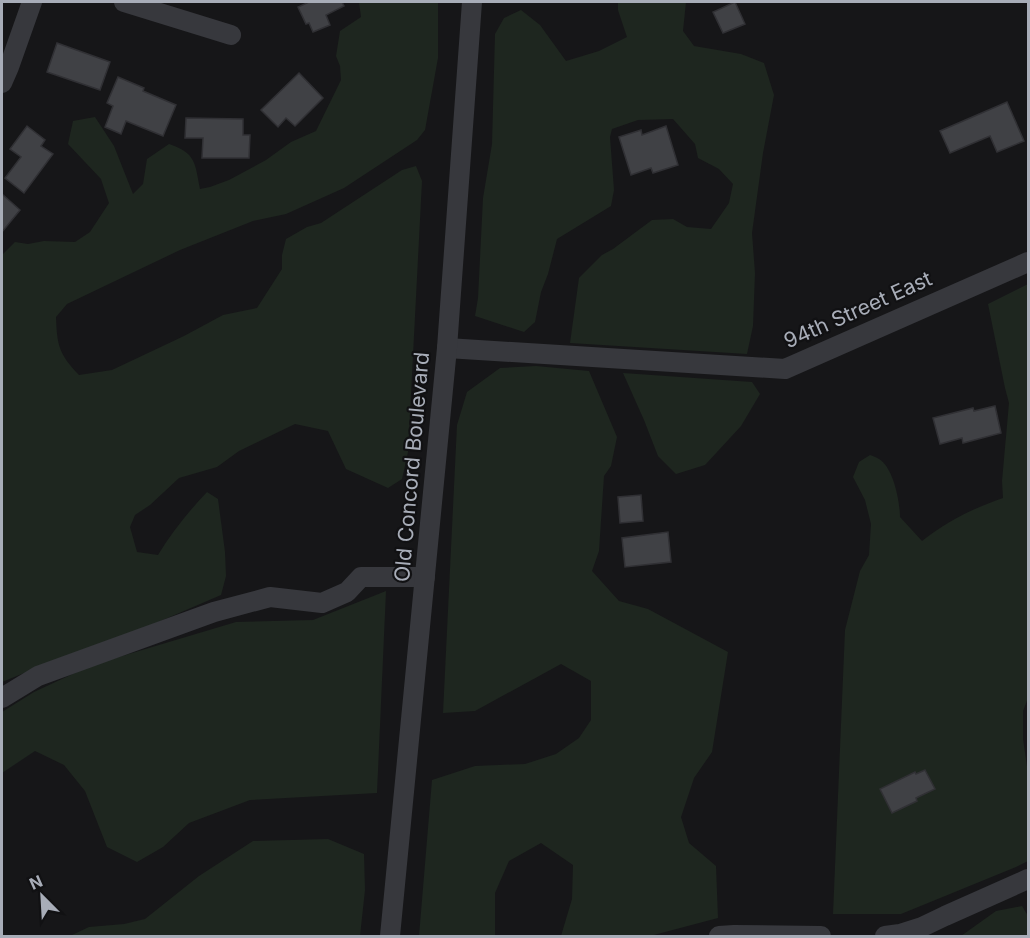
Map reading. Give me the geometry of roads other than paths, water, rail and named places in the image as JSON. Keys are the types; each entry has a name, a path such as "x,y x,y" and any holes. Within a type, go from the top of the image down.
{"street":[{"path":"2,82 32,2"},
{"path":"124,2 231,35"},
{"name":"Old Concord Boulevard","path":"390,936 447,348 472,2"},
{"name":"94th Street East","path":"447,348 785,369 1029,261"},
{"path":"2,698 38,675 214,612 270,597 322,603 347,592 361,577 425,577"},
{"path":"885,936 922,927 1029,879"},
{"path":"719,936 821,936"}]}
